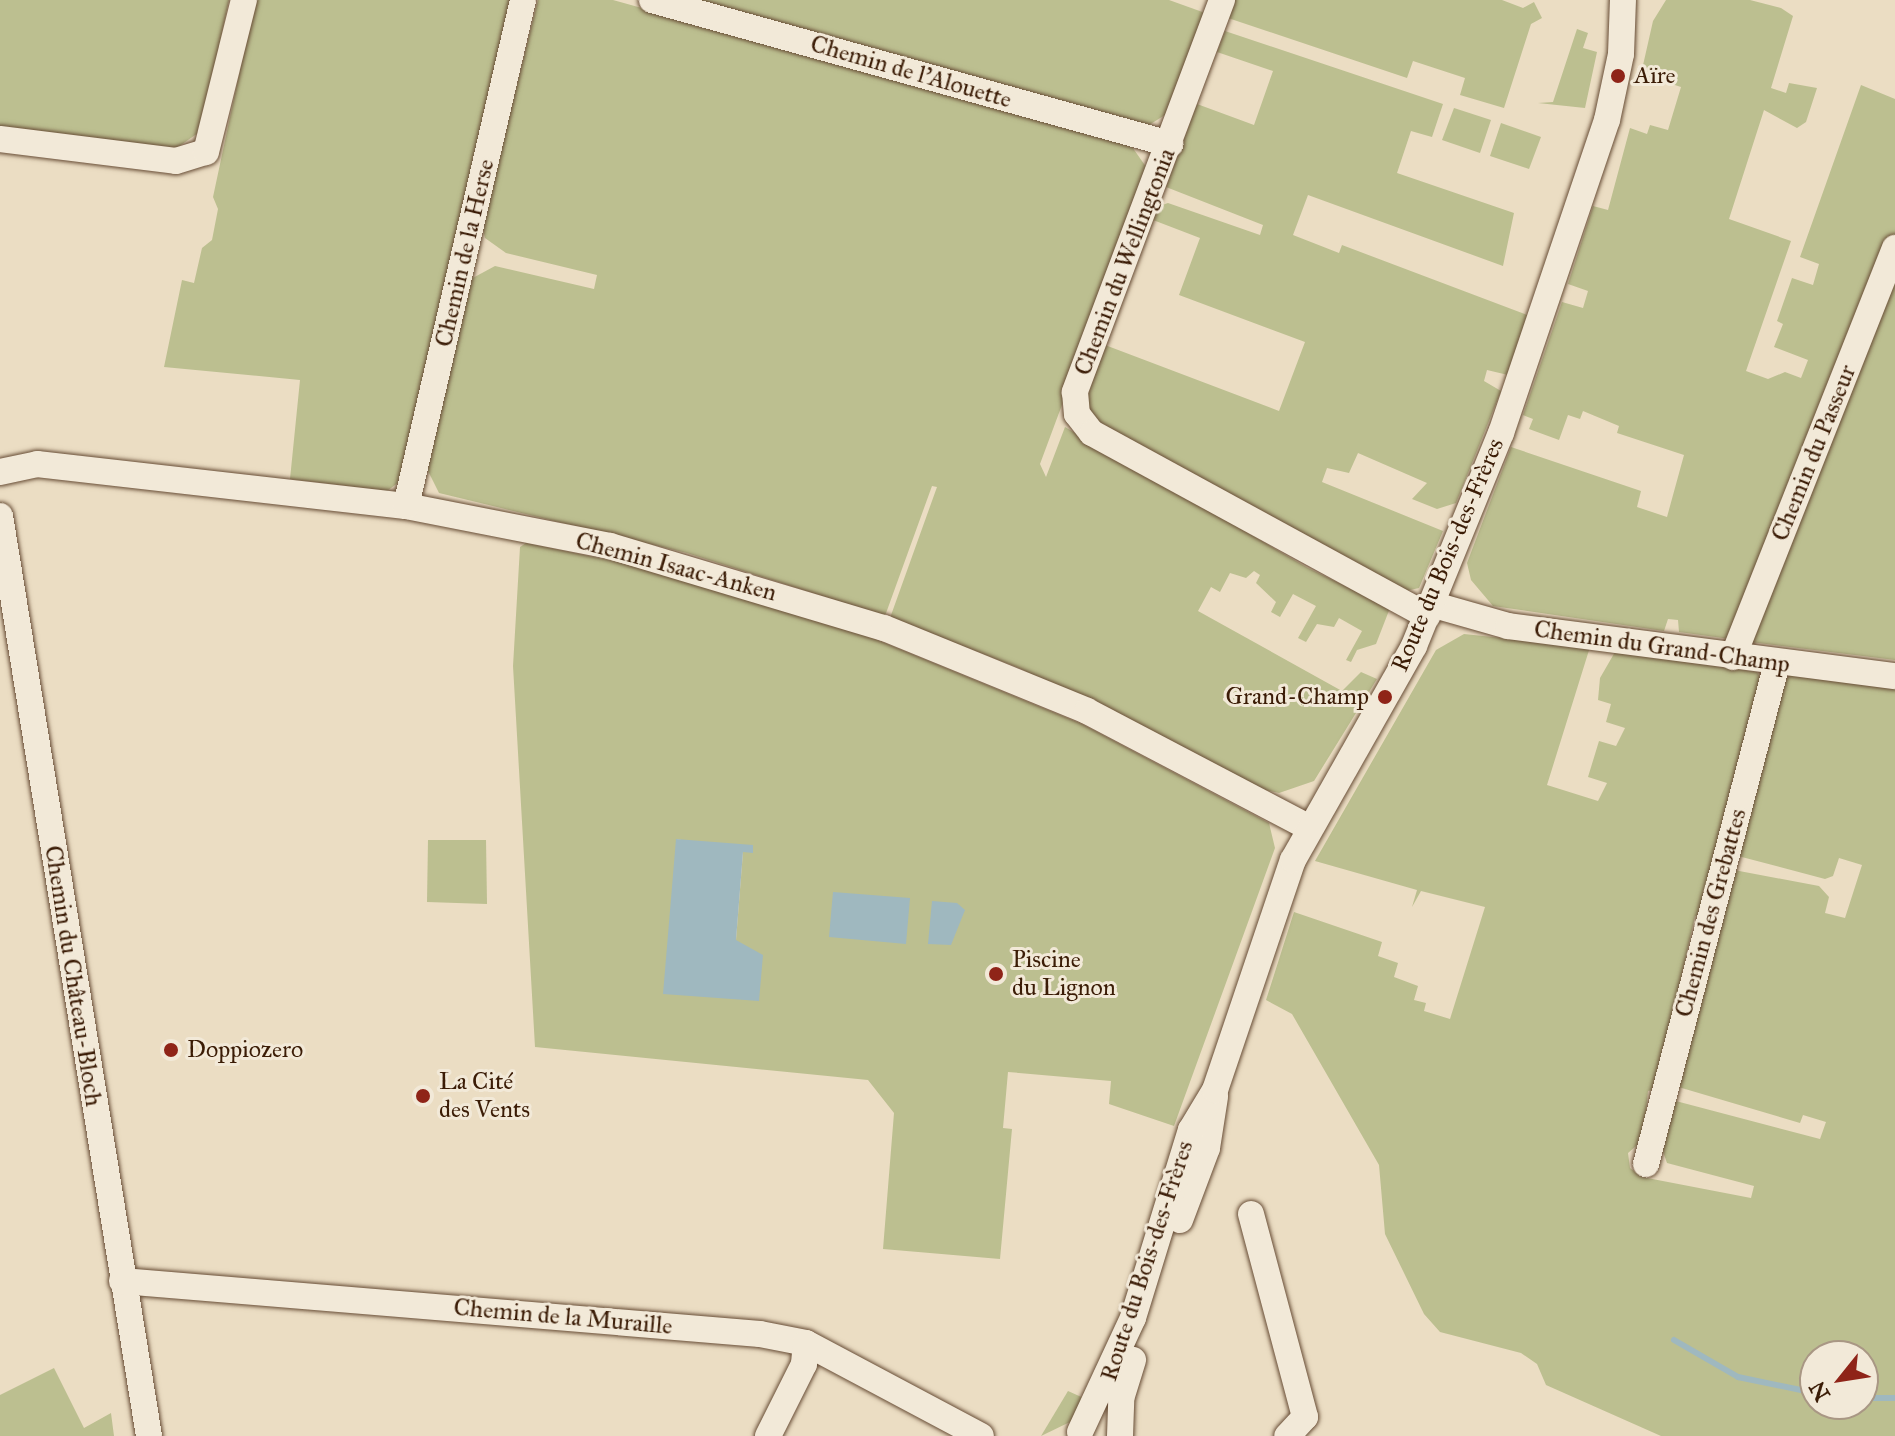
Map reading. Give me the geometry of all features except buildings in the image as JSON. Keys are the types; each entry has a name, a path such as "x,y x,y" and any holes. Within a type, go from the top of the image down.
{"street":[{"path":"0,139 176,161 206,152 215,132 244,0"},
{"name":"Chemin de la Herse","path":"406,506 523,0"},
{"name":"Chemin de l'Alouette","path":"652,0 1170,144"},
{"name":"Chemin du Wellingtonia","path":"1222,0 1075,392 1077,414 1092,433 1429,610"},
{"name":"Route du Bois-des-Frères","path":"1083,1435 1133,1318 1191,1130 1215,1090 1308,827 1429,610 1501,433 1607,120 1624,32 1623,0"},
{"path":"1624,32 1644,0"},
{"name":"Chemin du Passeur","path":"1733,657 1895,248"},
{"name":"Chemin Isaac-Anken","path":"0,472 37,464 406,506 610,546 847,615 1087,711 1308,827"},
{"name":"Chemin du Château-Bloch","path":"0,516 149,1436"},
{"name":"Chemin du Grand-Champ","path":"1429,610 1508,626 1895,676"},
{"name":"Chemin des Grebattes","path":"1646,1164 1777,663"},
{"name":"Route du Bois-des-Frères","path":"1120,1436 1121,1399 1207,1148 1215,1090"},
{"path":"1251,1214 1305,1417 1287,1436"},
{"name":"Chemin de la Muraille","path":"122,1281 373,1301 806,1343 981,1436"},
{"path":"768,1436 804,1364 806,1343"}],"green space":[{"path":"0,0 229,0 201,131 175,149 0,128"},
{"path":"255,0 514,0 403,479 387,491 290,479 300,380 164,367 182,280 194,283 202,248 212,240 218,209 213,197"},
{"path":"538,0 613,0 1130,144 1149,171 1040,464 1046,477 1065,427 1308,568 1390,608 1376,644 1357,650 1351,662 1346,660 1362,631 1339,618 1334,627 1317,624 1306,642 1298,638 1316,606 1293,594 1280,617 1271,612 1276,602 1256,583 1260,575 1254,571 1246,578 1230,573 1220,592 1211,587 1198,611 1342,691 1361,672 1377,679 1314,781 1279,793 1265,790 1019,668 890,618 937,487 932,486 885,616 687,553 439,493 425,465 469,280 495,266 594,289 597,275 506,253 485,238 482,225"},
{"path":"691,0 1169,0 1208,14 1173,110 1149,125"},
{"path":"1235,0 1502,0 1523,8 1534,2 1542,18 1531,24 1504,108 1460,95 1465,78 1413,61 1407,78 1228,18"},
{"path":"1666,0 1750,0 1781,8 1793,16 1771,88 1786,93 1789,83 1817,88 1806,122 1797,128 1764,110 1729,219 1791,241 1746,371 1768,379 1785,372 1801,378 1808,360 1774,347 1783,324 1777,321 1792,278 1813,285 1819,264 1800,257 1861,85 1895,99 1895,237 1730,639 1679,632 1678,620 1668,619 1664,631 1493,606 1471,580 1467,563 1511,447 1641,491 1637,507 1667,517 1684,455 1617,433 1619,426 1583,411 1580,419 1568,415 1559,440 1529,429 1533,419 1523,415 1562,302 1583,308 1588,291 1568,284 1593,206 1608,210 1630,128 1647,134 1650,125 1668,130 1681,87 1641,74 1653,21"},
{"path":"1577,29 1588,33 1583,48 1597,52 1585,108 1538,103 1553,102"},
{"path":"1225,31 1443,104 1432,137 1411,131 1397,173 1514,213 1503,266 1308,195 1293,235 1339,253 1342,245 1527,315 1508,375 1487,370 1484,381 1501,391 1456,503 1437,509 1412,499 1427,483 1358,453 1349,473 1327,468 1322,482 1443,531 1419,588 1401,592 1088,417 1085,404 1105,345 1279,411 1305,342 1179,295 1200,238 1153,220 1159,206 1168,203 1260,235 1263,225 1166,187 1197,104 1254,125 1273,71 1217,52"},
{"path":"1454,108 1491,120 1480,153 1442,140"},
{"path":"1501,123 1541,137 1529,169 1490,156"},
{"path":"1895,269 1895,660 1751,642"},
{"name":"Piscine du Lignon","path":"526,543 618,562 858,632 1082,724 1269,823 1275,848 1174,1126 1109,1104 1111,1081 1008,1072 1003,1128 1012,1129 1000,1259 883,1249 894,1113 868,1080 535,1047 513,666 520,547","holes":["676,839 743,852 736,940"]},
{"path":"1464,634 1590,647 1547,785 1598,801 1607,783 1588,777 1599,741 1616,746 1625,728 1606,722 1611,704 1598,700 1600,678 1615,652 1757,672 1763,683 1701,917 1695,916 1656,1089 1648,1091 1643,1140 1628,1153 1630,1168 1642,1177 1751,1198 1754,1186 1667,1163 1661,1146 1672,1100 1820,1139 1826,1122 1803,1115 1800,1123 1675,1086 1734,870 1819,886 1829,897 1825,913 1845,918 1862,865 1839,858 1833,876 1825,879 1738,856 1783,685 1789,675 1895,689 1895,1436 1661,1436 1546,1385 1537,1364 1521,1353 1440,1332 1424,1314 1385,1234 1379,1165 1292,1014 1266,1000 1294,912 1382,942 1378,956 1398,963 1394,977 1418,986 1414,1000 1426,1003 1424,1011 1450,1019 1485,907 1421,891 1412,907 1417,890 1315,861 1436,650"},
{"path":"428,840 486,840 487,904 427,902"},
{"path":"54,1368 84,1428 111,1413 114,1436 0,1436 0,1395"},
{"path":"1068,1391 1088,1400 1070,1422 1041,1436"}],"water":[{"path":"676,839 753,845 753,853 743,852 736,940 763,955 759,1001 663,994"},
{"path":"833,892 910,898 906,944 829,937"},
{"path":"932,901 957,903 965,910 951,945 928,944"}],"waterway":[{"path":"1674,1340 1738,1377 1799,1390"},
{"path":"1879,1398 1895,1398"}],"place":[{"name":"Aïre","path":"1618,76"},
{"name":"Grand-Champ","path":"1385,697"},
{"name":"Piscine du Lignon","path":"996,974"},
{"name":"Doppiozero","path":"171,1050"},
{"name":"La Cité des Vents","path":"423,1096"}]}
